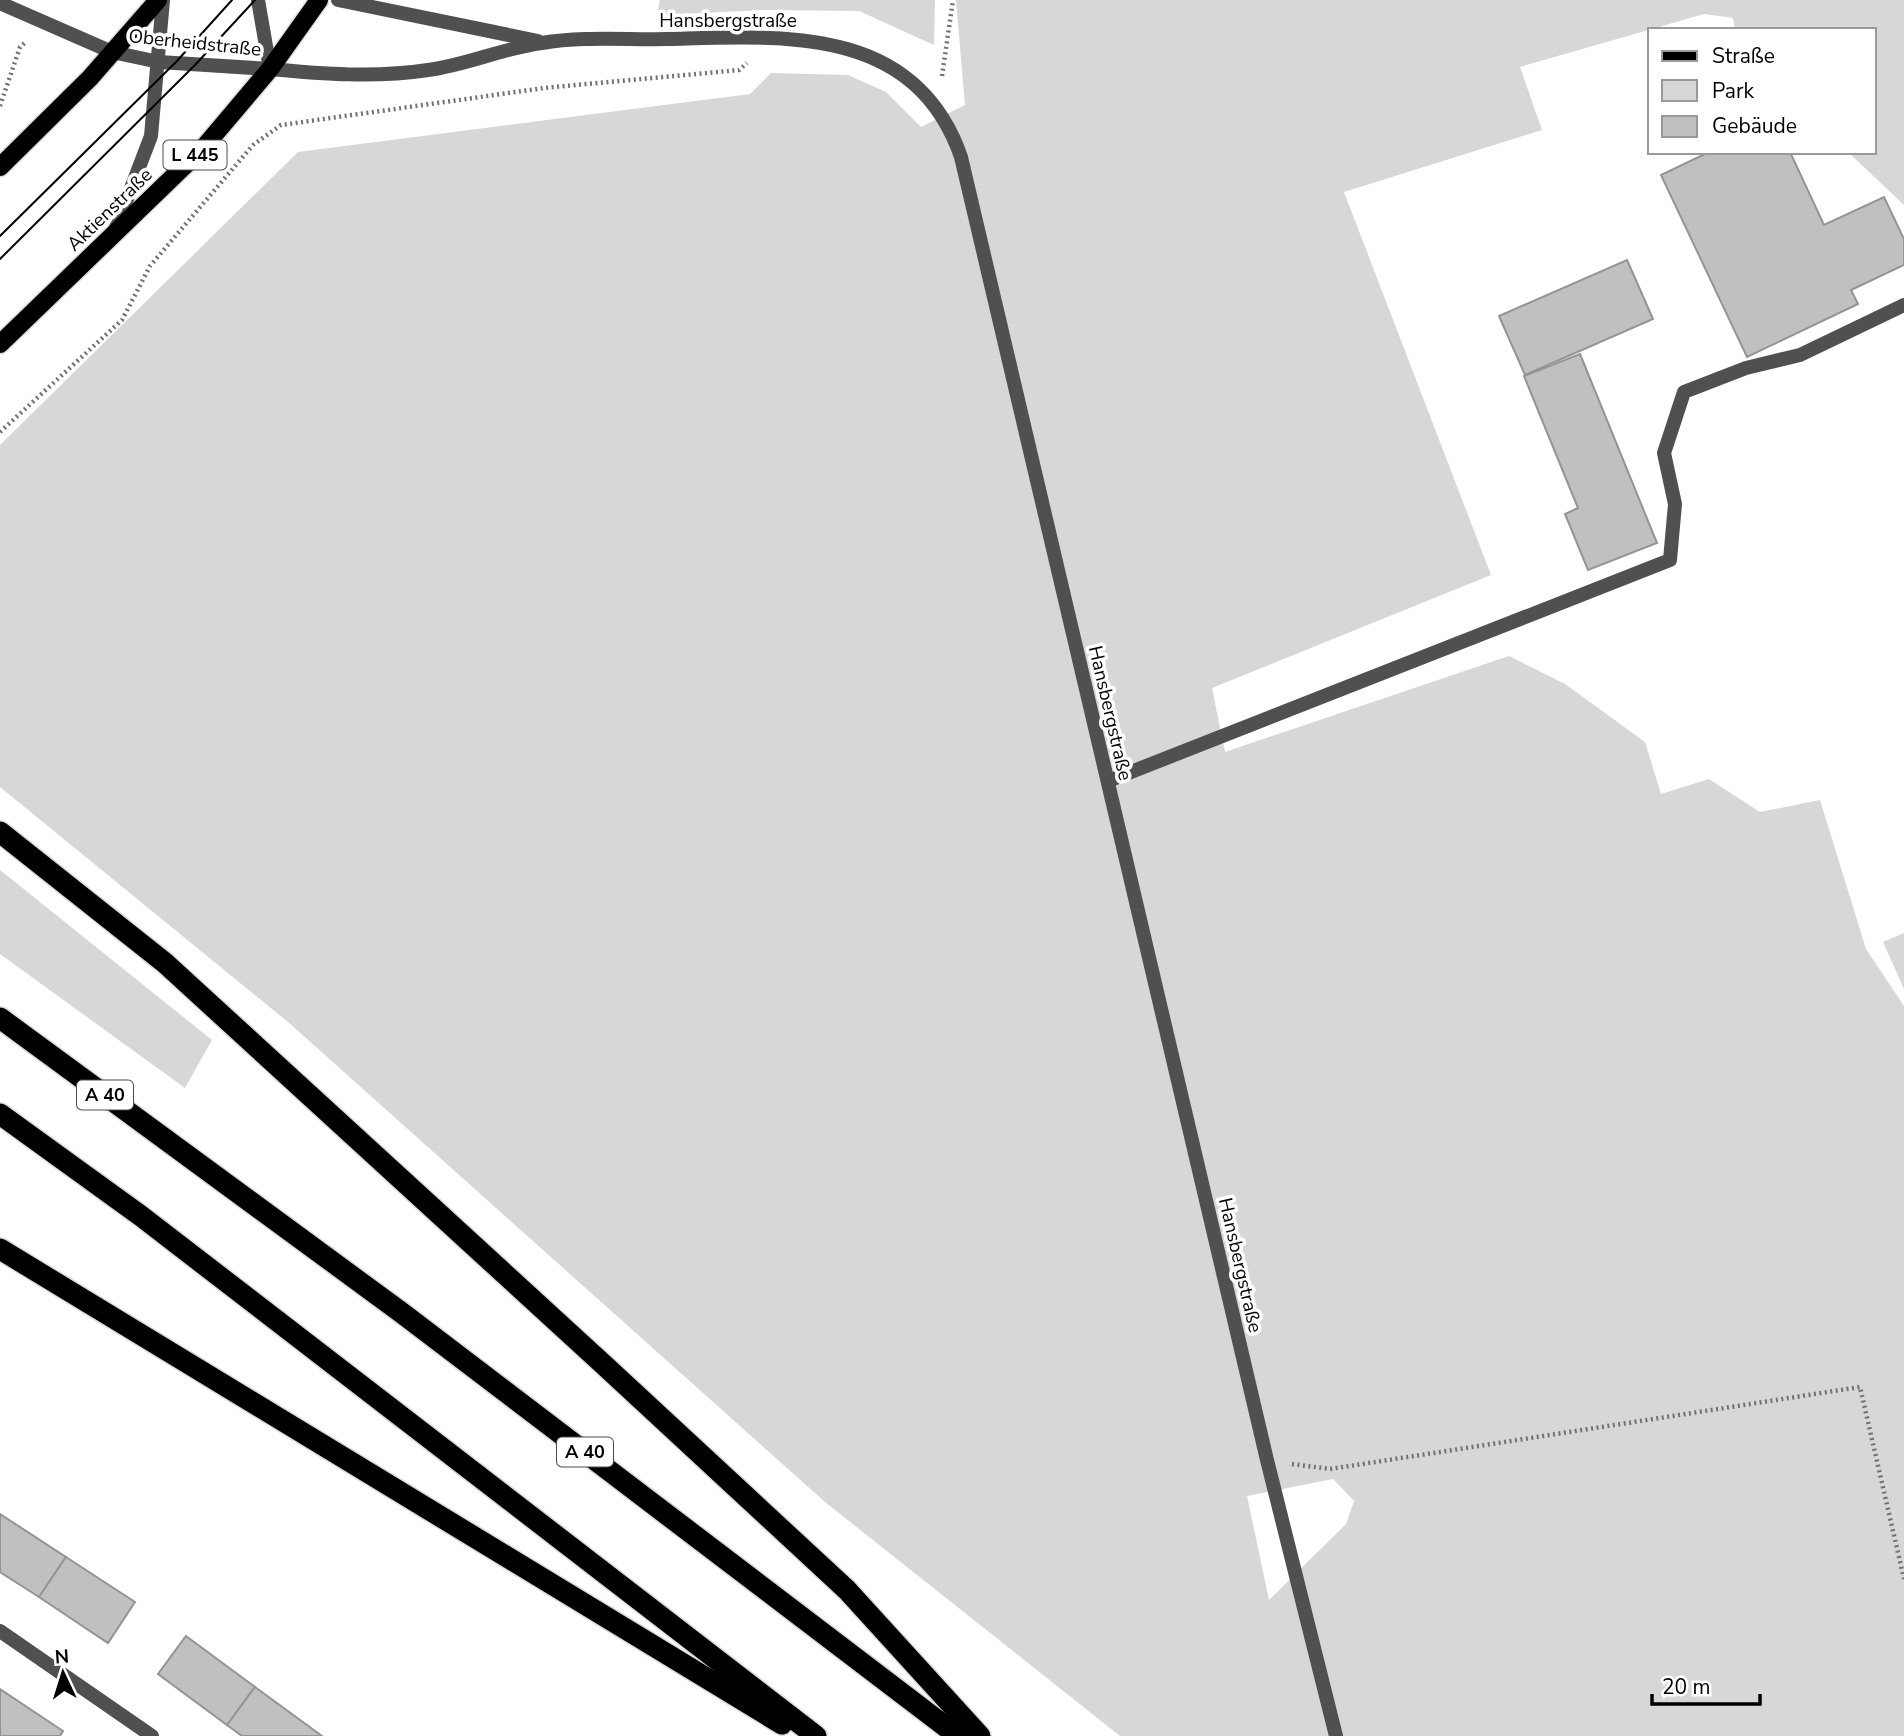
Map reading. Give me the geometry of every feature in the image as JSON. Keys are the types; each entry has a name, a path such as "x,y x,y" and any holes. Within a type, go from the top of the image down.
{"highway":[{"path":"0,832 164,963 603,1364 847,1590 981,1736"},
{"name":"A 40","path":"0,1018 402,1313 958,1736"},
{"path":"0,1114 141,1216 816,1736"},
{"path":"0,1249 801,1736"}],"main road":[{"path":"0,167 161,0"},
{"name":"Aktienstraße","path":"0,344 204,147 270,69 319,0"}],"street":[{"path":"113,234 151,136 159,62 161,0"},
{"path":"258,0 270,69"},
{"name":"Hansbergstraße","path":"338,0 542,42"},
{"name":"Oberheidstraße","path":"0,3 112,52 159,62 270,69"},
{"name":"Hansbergstraße","path":"270,69 337,75 428,70 542,42 758,36 804,38 853,49 905,76 938,109 952,131 961,157 1267,1460 1336,1736"},
{"path":"1108,781 1670,560 1675,504 1664,453 1684,392 1746,368 1800,355 1904,305"},
{"path":"0,1631 152,1736"}],"path":[{"path":"938,109 953,0"},
{"path":"0,106 20,47 46,25"},
{"path":"0,432 122,320 150,266 253,145 281,125 544,88 739,70 749,60 758,36"},
{"path":"1267,1460 1330,1469 1860,1387 1904,1579"}],"green space":[{"path":"660,0 935,0 934,45 859,11 764,10 657,15"},
{"path":"956,0 1904,0 1904,205 1850,154 1876,154 1876,28 1735,28 1733,18 1704,14 1520,67 1542,130 1344,192 1491,575 1212,688 1225,752 1509,656 1565,684 1645,742 1661,794 1709,779 1760,812 1820,800 1866,949 1904,1006 1904,1736 1120,1736 825,1502 288,1022 0,787 0,445 298,152 750,94 771,73 848,75 886,92 921,127 965,105","holes":["1333,1479 1354,1501 1346,1524 1269,1600 1247,1496"]},
{"path":"0,870 212,1040 185,1088 0,954"},
{"path":"1904,933 1904,989 1883,942"}],"building":[{"path":"1705,154 1791,154 1824,225 1884,197 1904,239 1904,265 1851,290 1858,304 1747,357 1661,175"},
{"path":"1627,260 1653,319 1525,375 1499,316"},
{"path":"1580,354 1657,543 1588,570 1565,514 1578,508 1524,376"},
{"path":"0,1514 66,1557 39,1597 0,1572"},
{"path":"66,1557 135,1602 108,1643 39,1597"},
{"path":"186,1636 255,1687 227,1725 158,1674"},
{"path":"255,1687 322,1736 242,1736 227,1725"},
{"path":"0,1689 63,1731 60,1736 0,1736"}],"tram line":[{"path":"0,236 176,62 232,0"},
{"path":"0,259 195,65 255,0"}]}
